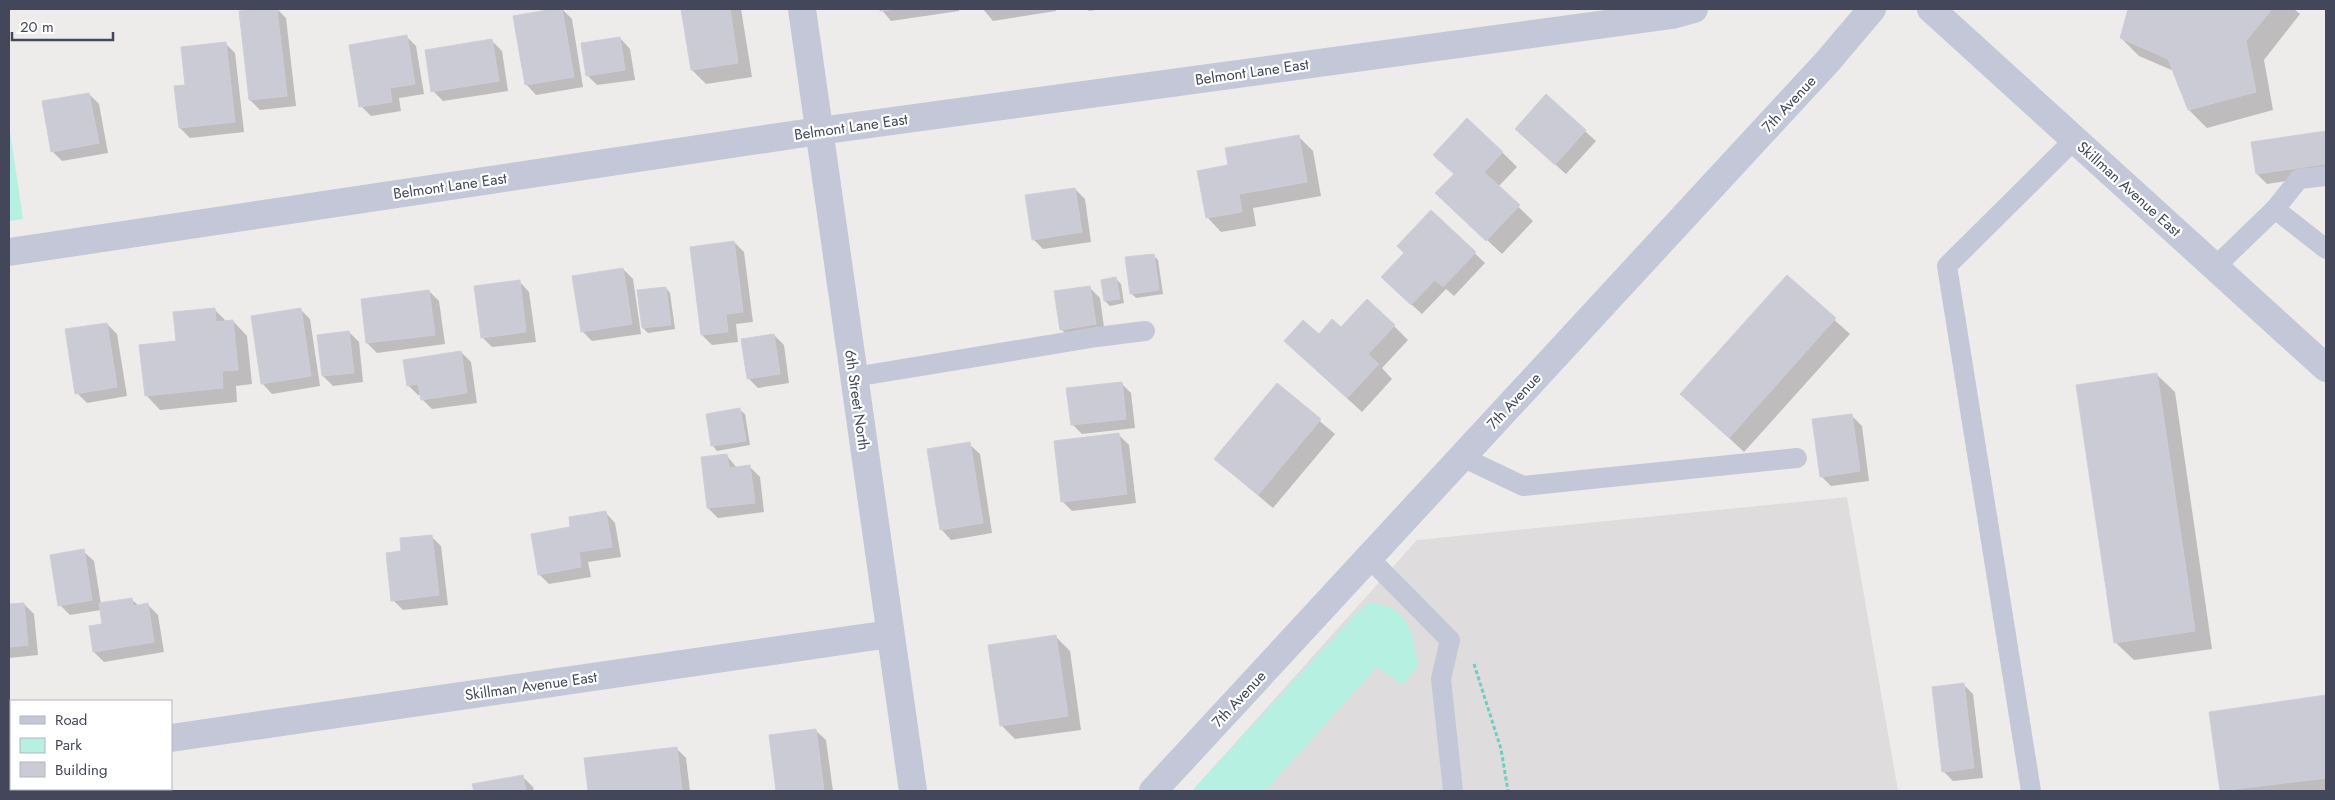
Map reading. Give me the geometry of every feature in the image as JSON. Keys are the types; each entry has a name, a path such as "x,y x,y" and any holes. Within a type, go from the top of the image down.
{"street":[{"name":"6th Street North","path":"802,9 913,791"},
{"name":"Belmont Lane East","path":"9,252 819,131 1672,16 1694,9"},
{"name":"7th Avenue","path":"1153,791 1828,61 1872,9"},
{"name":"Skillman Avenue East","path":"1931,9 2326,368"},
{"name":"Skillman Avenue East","path":"172,738 890,634"}],"lane":[{"path":"2031,791 1947,266 2075,139"},
{"path":"2215,267 2275,209 2299,179 2326,176"},
{"path":"2275,209 2326,249"},
{"path":"854,377 1145,331"},
{"path":"1462,457 1523,486 1797,458"},
{"path":"1369,558 1450,640 1441,679 1453,791"}],"path":[{"path":"1474,664 1501,749 1508,791"}],"shaded area":[{"path":"1847,497 1898,791 1192,791 1417,540"}],"green space":[{"path":"9,125 23,219 9,221"},
{"path":"1370,602 1384,605 1394,610 1402,616 1411,632 1418,666 1403,685 1377,667 1265,791 1192,791 1357,612"}],"building":[{"path":"277,9 287,96 249,100 239,11"},
{"path":"562,9 574,77 525,85 513,16"},
{"path":"681,9 730,9 738,63 691,70"},
{"path":"880,9 898,9 880,11"},
{"path":"2128,9 2272,9 2246,41 2256,92 2188,110 2168,59 2120,38"},
{"path":"407,35 415,84 390,88 392,102 359,107 349,45"},
{"path":"620,37 625,70 586,76 581,43"},
{"path":"492,39 499,81 431,92 425,50"},
{"path":"226,42 235,122 179,128 174,86 185,85 181,47"},
{"path":"89,93 99,143 51,152 42,101"},
{"path":"1546,94 1586,130 1555,165 1515,129"},
{"path":"1467,118 1503,152 1484,172 1520,205 1486,241 1435,193 1454,174 1433,155"},
{"path":"2326,131 2326,164 2256,174 2251,142"},
{"path":"1299,135 1307,182 1239,194 1242,212 1206,218 1197,171 1228,165 1225,148"},
{"path":"1075,188 1082,232 1032,240 1025,195"},
{"path":"1431,210 1476,252 1443,287 1435,280 1411,305 1381,277 1404,253 1397,246"},
{"path":"734,241 743,312 726,314 728,332 701,335 690,247"},
{"path":"1154,254 1159,290 1130,294 1125,257"},
{"path":"623,268 632,324 581,332 572,276"},
{"path":"1787,275 1836,318 1729,438 1680,394"},
{"path":"1116,277 1120,299 1104,301 1101,280"},
{"path":"520,280 526,332 481,338 474,286"},
{"path":"1090,286 1096,324 1060,330 1054,291"},
{"path":"666,287 671,325 642,328 637,290"},
{"path":"429,290 435,335 366,343 361,299"},
{"path":"1367,299 1395,325 1368,354 1379,364 1347,398 1284,341 1303,320 1319,334 1332,319 1341,327"},
{"path":"215,308 216,322 233,320 238,370 222,371 223,388 145,396 139,345 176,341 173,312"},
{"path":"301,308 311,376 261,384 251,316"},
{"path":"107,323 117,387 75,394 65,329"},
{"path":"349,331 354,373 322,376 317,335"},
{"path":"774,334 780,374 747,379 741,339"},
{"path":"461,351 467,393 421,400 418,384 407,386 403,360"},
{"path":"2157,373 2195,631 2114,643 2076,385"},
{"path":"1122,382 1126,419 1071,425 1066,388"},
{"path":"1277,383 1321,419 1258,495 1214,459"},
{"path":"740,408 746,441 711,446 706,414"},
{"path":"1852,414 1860,471 1820,477 1812,419"},
{"path":"1119,433 1127,494 1061,502 1054,441"},
{"path":"970,442 983,523 940,530 927,449"},
{"path":"727,454 729,468 750,465 755,503 707,508 701,457"},
{"path":"606,511 612,547 579,552 581,567 538,575 531,534 570,527 569,517"},
{"path":"432,535 439,595 391,601 386,553 401,551 400,538"},
{"path":"84,549 92,600 58,606 50,555"},
{"path":"132,598 133,606 148,603 154,642 93,652 89,626 102,624 99,603"},
{"path":"24,603 28,645 9,647 9,604"},
{"path":"1056,635 1068,716 1000,726 988,645"},
{"path":"1964,683 1974,768 1942,772 1932,687"},
{"path":"2326,695 2326,778 2220,791 2209,712"},
{"path":"816,729 824,791 776,791 769,735"},
{"path":"677,747 682,791 588,791 584,758"},
{"path":"523,775 526,791 474,791 472,784"}]}
